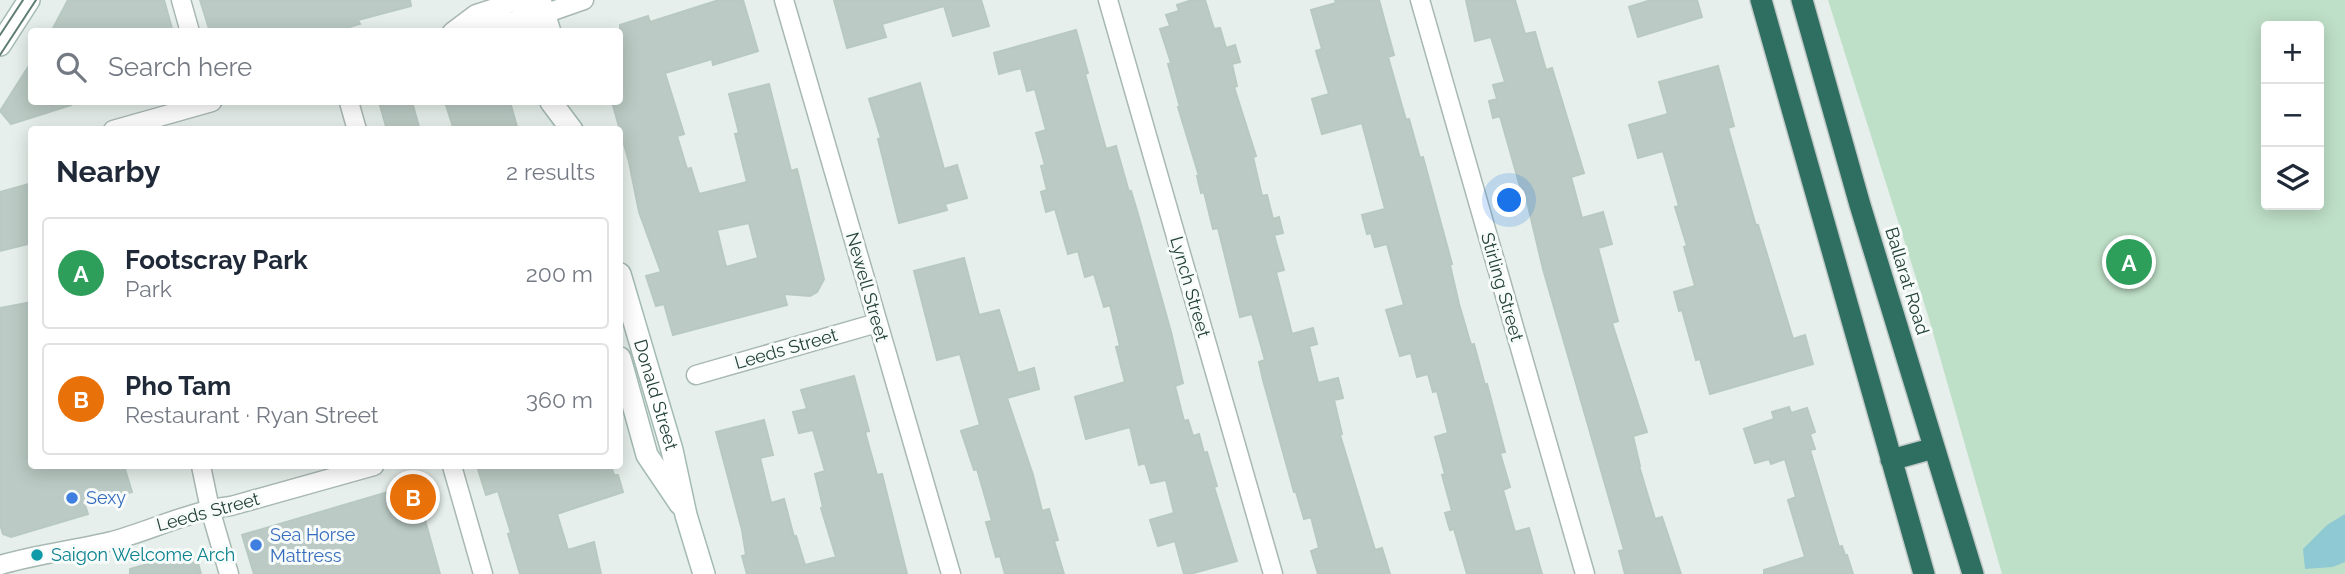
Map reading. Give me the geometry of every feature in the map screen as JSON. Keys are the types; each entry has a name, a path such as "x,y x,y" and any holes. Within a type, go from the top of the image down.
{"highway":[{"path":"1761,0 1924,574"},
{"name":"Ballarat Road","path":"1802,0 1860,205 1973,574"},
{"path":"1891,460 1934,448"}],"street":[{"path":"0,45 29,0"},
{"path":"181,0 189,28"},
{"path":"486,28 584,0"},
{"name":"Newell Street","path":"784,0 951,574"},
{"name":"Lynch Street","path":"1108,0 1273,574"},
{"name":"Stirling Street","path":"1420,0 1585,574"},
{"path":"458,28 477,14 533,14"},
{"path":"127,126 200,105"},
{"path":"350,105 356,126"},
{"path":"553,105 571,126"},
{"path":"570,105 573,126"},
{"name":"Donald Street","path":"623,284 674,457 704,574"},
{"name":"Leeds Street","path":"696,375 877,323"},
{"path":"624,393 654,386"},
{"name":"Donald Street","path":"624,393 648,457 687,515"},
{"path":"202,469 229,574"},
{"name":"Leeds Street","path":"0,565 112,540 210,509 232,506 363,469"},
{"path":"453,469 483,574"}],"green space":[{"path":"1828,0 2345,0 2345,574 2002,574 1929,319"}],"water":[{"path":"2345,514 2345,562 2333,567 2305,569 2303,549 2327,525"}],"building":[{"path":"68,0 164,0 172,28 53,28"},
{"path":"200,0 410,0 411,6 358,20 360,24 346,28 209,28"},
{"path":"719,0 743,0 758,51 713,65 712,59 665,73 684,134 677,136 687,169 691,168 699,194 747,182 735,134 739,133 729,94 769,84 791,171 797,169 824,279 817,292 810,296 784,294 787,305 673,335 664,304 656,306 646,276 661,272 639,212 623,141 623,126 619,126 613,105 623,105 623,28 620,28 620,25 648,16 650,22","holes":["749,223 758,258 726,267 717,230"]},
{"path":"834,0 981,0 989,26 953,36 944,6 882,24 886,37 847,48"},
{"path":"1192,0 1205,0 1214,29 1220,28 1226,48 1235,45 1240,62 1232,64 1237,86 1234,87 1256,156 1253,157 1262,196 1267,195 1273,219 1279,217 1283,233 1274,235 1284,270 1276,272 1292,334 1313,328 1317,344 1309,346 1318,383 1338,378 1343,398 1334,400 1342,434 1340,435 1375,550 1382,548 1390,574 1318,574 1311,551 1319,548 1311,517 1304,519 1294,492 1263,380 1259,362 1265,360 1252,314 1240,317 1218,228 1213,229 1204,192 1201,193 1199,176 1168,64 1171,63 1160,29 1170,26 1166,15 1179,11 1177,5"},
{"path":"1335,0 1379,0 1394,55 1388,57 1406,120 1409,119 1420,158 1423,157 1452,264 1450,265 1459,304 1485,385 1487,384 1505,452 1500,453 1510,487 1503,490 1515,532 1529,528 1542,574 1467,574 1454,529 1450,530 1445,513 1452,511 1435,437 1448,433 1437,391 1433,392 1428,374 1417,377 1411,353 1400,356 1386,310 1404,305 1387,244 1375,247 1371,233 1367,234 1362,215 1385,209 1362,123 1322,134 1312,99 1329,94 1316,51 1322,49 1311,10 1336,3"},
{"path":"1466,0 1515,0 1525,34 1535,32 1546,70 1552,68 1584,173 1571,177 1582,218 1603,212 1612,244 1598,248 1618,321 1612,323 1647,432 1633,436 1639,466 1655,519 1662,517 1681,574 1625,574 1619,551 1624,550 1543,269 1524,189 1521,190 1500,116 1493,118 1489,101 1497,99 1493,85 1505,82 1491,37 1475,41"},
{"path":"1651,0 1697,0 1702,17 1638,37 1629,7"},
{"path":"1076,30 1106,149 1116,146 1171,332 1183,383 1175,386 1184,421 1188,420 1193,436 1199,434 1204,453 1207,452 1217,486 1214,487 1237,561 1190,574 1184,574 1175,541 1158,546 1150,520 1174,513 1166,480 1151,483 1145,463 1139,465 1130,427 1086,439 1075,397 1125,382 1116,347 1120,346 1110,305 1104,307 1094,274 1085,277 1078,251 1068,254 1055,209 1046,212 1041,192 1047,190 1041,166 1045,165 1036,133 1046,130 1035,89 1027,91 1021,68 999,74 994,53"},
{"path":"1718,66 1734,126 1728,128 1756,226 1758,225 1793,339 1805,335 1813,364 1710,394 1700,359 1696,360 1674,292 1695,286 1675,207 1679,206 1663,151 1638,158 1629,125 1668,114 1659,82"},
{"path":"28,67 28,105 71,105 11,124 0,111"},
{"path":"920,83 944,169 957,165 967,198 945,204 947,210 899,223 878,139 881,138 869,99"},
{"path":"380,105 413,105 419,126 386,126"},
{"path":"446,105 511,105 517,126 453,126"},
{"path":"28,184 28,244 0,251 0,192"},
{"path":"964,258 979,315 999,310 1018,373 1034,368 1039,389 1007,398 1042,511 1049,509 1058,540 1054,541 1064,574 1005,574 1000,556 996,557 986,522 992,521 977,469 974,470 961,431 980,425 960,354 937,360 914,271"},
{"path":"28,303 28,469 125,469 132,492 85,505 88,514 11,537 3,534 0,524 0,308"},
{"path":"854,376 869,431 865,432 877,475 882,474 907,574 747,574 742,556 746,555 742,530 716,432 764,420 773,455 760,458 771,503 784,499 805,565 836,557 821,508 823,507 815,474 825,471 813,430 799,433 793,412 807,409 801,390"},
{"path":"1789,407 1791,413 1807,408 1815,432 1810,434 1815,449 1810,450 1839,547 1842,546 1847,555 1853,574 1764,574 1764,570 1805,557 1788,500 1796,497 1785,459 1771,464 1769,459 1755,463 1744,429 1774,419 1772,412"},
{"path":"478,469 612,469 614,475 618,475 623,492 557,514 568,550 594,542 601,574 520,574 498,491 486,495"},
{"path":"415,484 440,574 254,574 242,535"},
{"path":"186,553 197,559 201,574 130,574 130,569"}],"tram line":[{"path":"0,35 23,0"},
{"path":"0,55 36,0"}],"place":[{"name":"Footscray Park","path":"2129,262"},
{"name":"Pho Tam","path":"413,497"},
{"name":"Sexy","path":"72,498"},
{"name":"Sea Horse Mattress","path":"256,545"},
{"name":"Saigon Welcome Arch","path":"37,555"}]}
